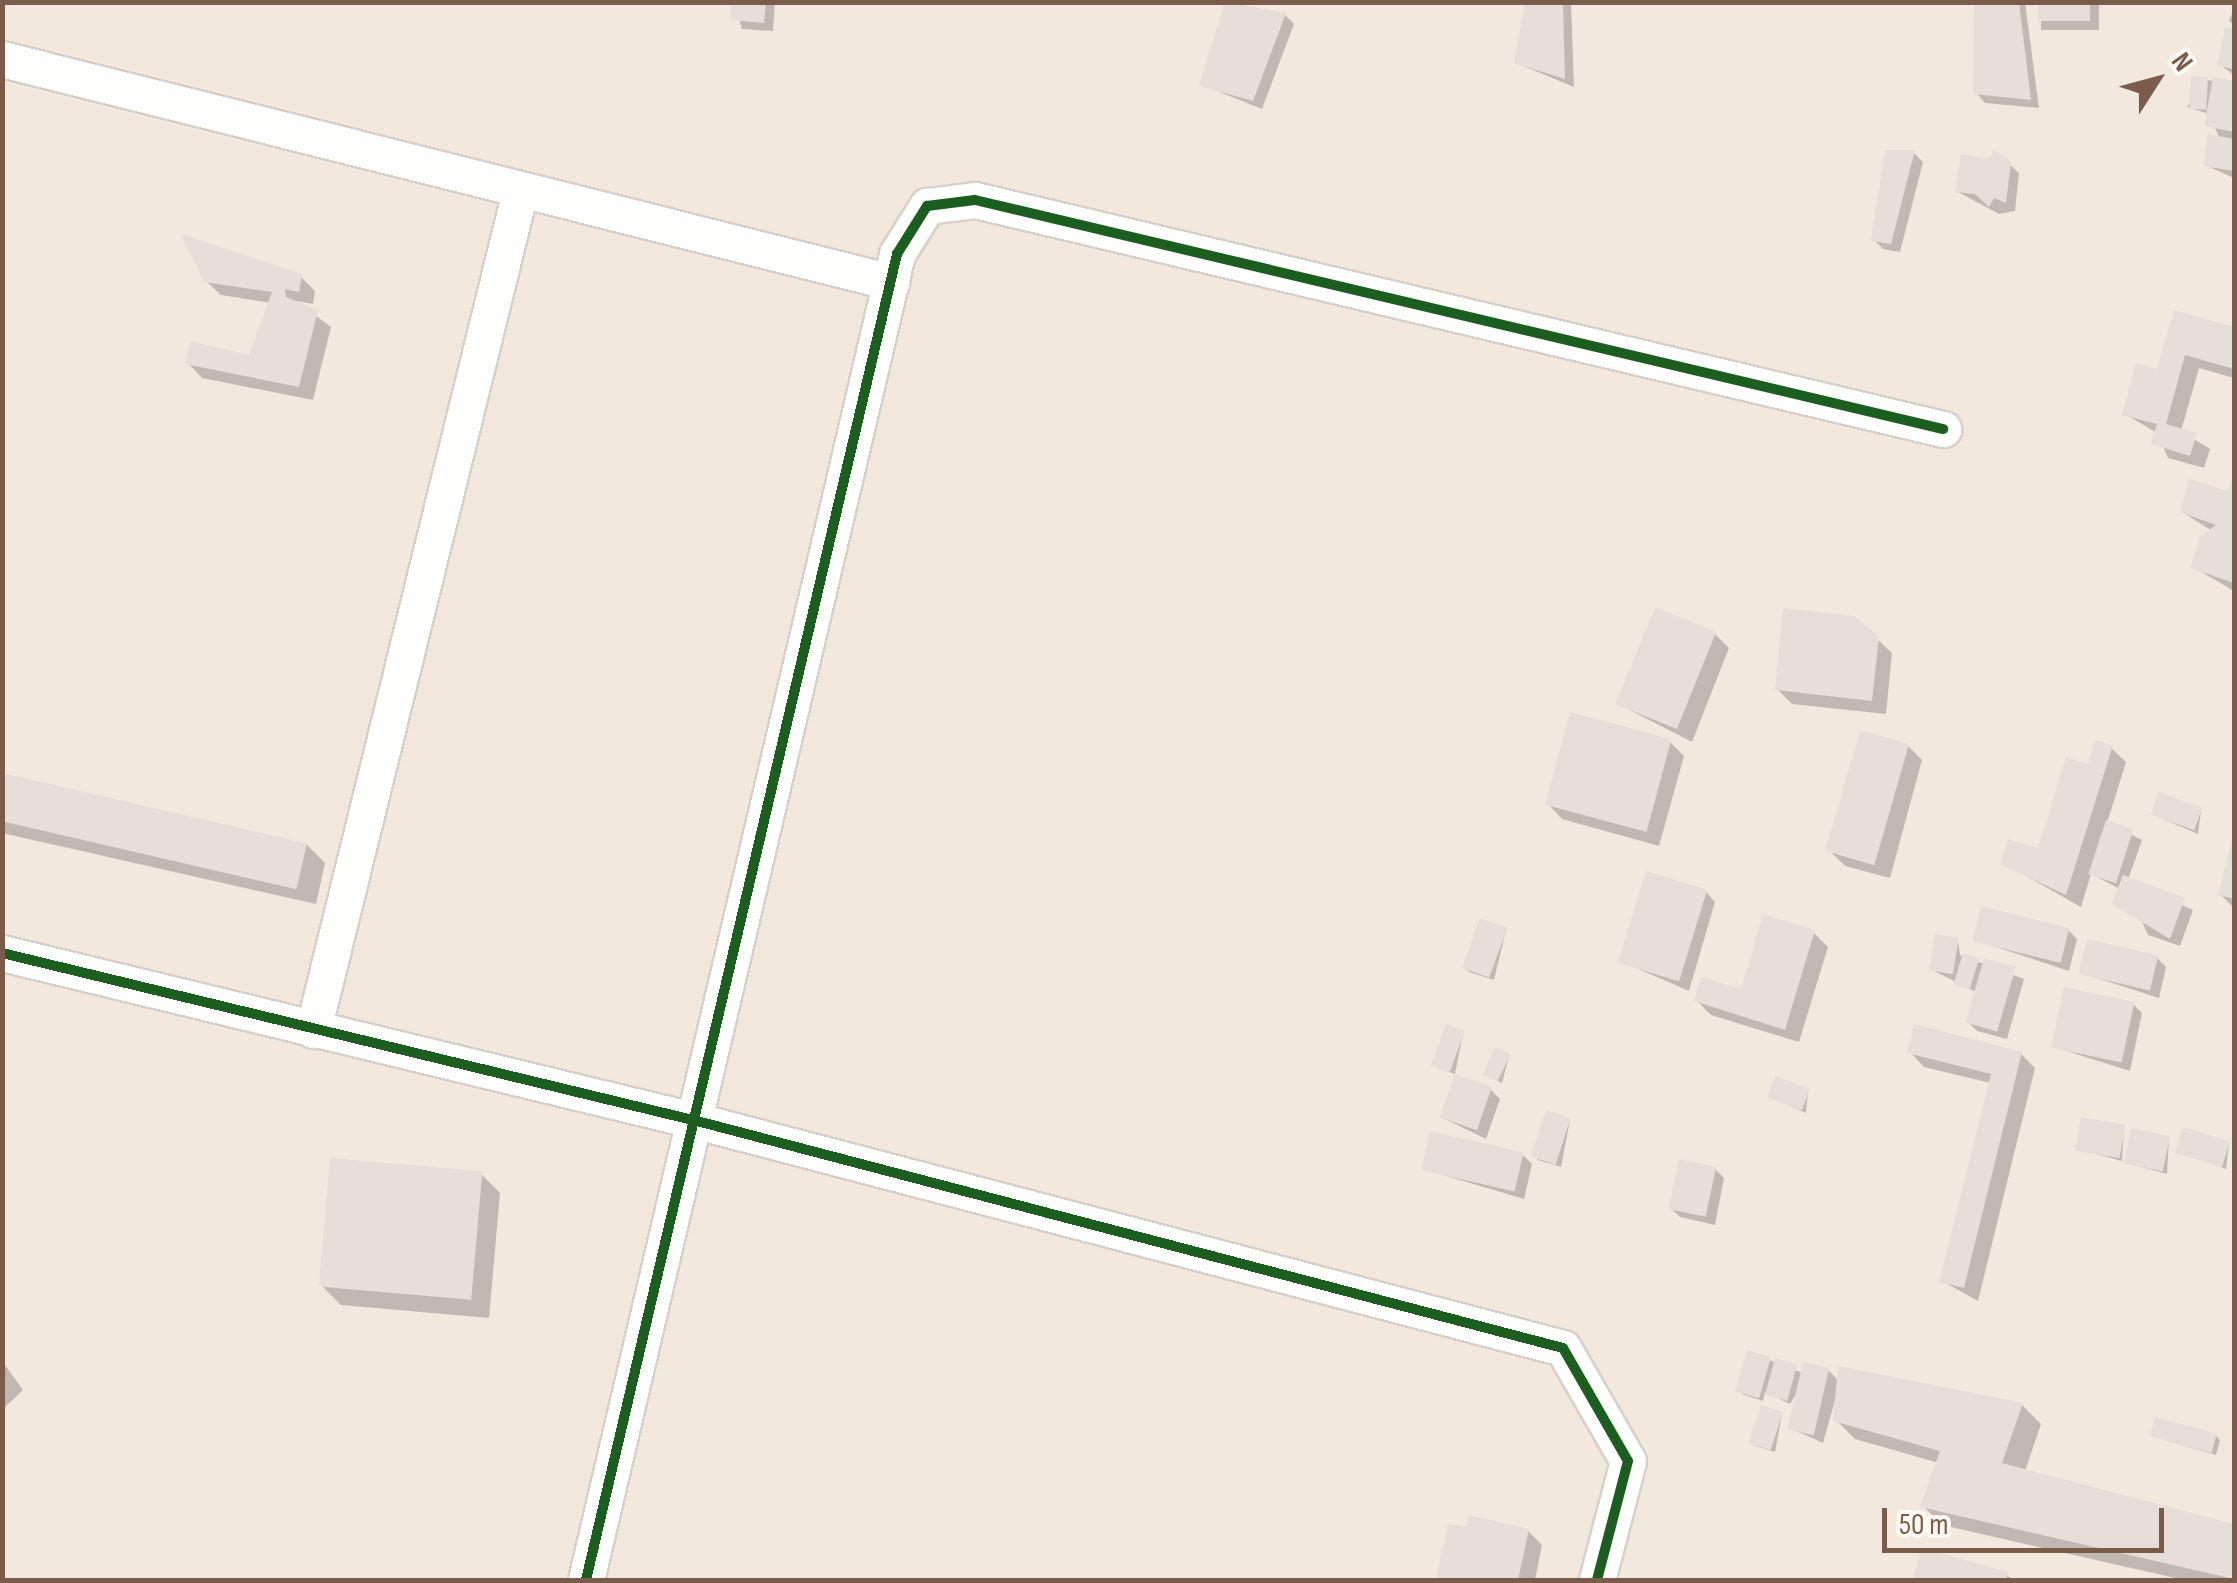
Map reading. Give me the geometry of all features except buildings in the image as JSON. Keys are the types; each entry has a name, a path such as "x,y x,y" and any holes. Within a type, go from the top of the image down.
{"street":[{"path":"2,59 890,282"},
{"path":"313,1030 520,192"},
{"path":"586,1580 697,1121 890,282 927,206 974,200 1943,429"},
{"path":"2,953 697,1121 1563,1348 1628,1460 1597,1580"}],"shaded area":[{"path":"3,3 2234,3 2234,1580 3,1580"}],"cycle path":[{"path":"586,1580 897,254 927,206 975,200 1943,429"},
{"path":"2,953 697,1121 1563,1348 1628,1461 1597,1580"}]}
